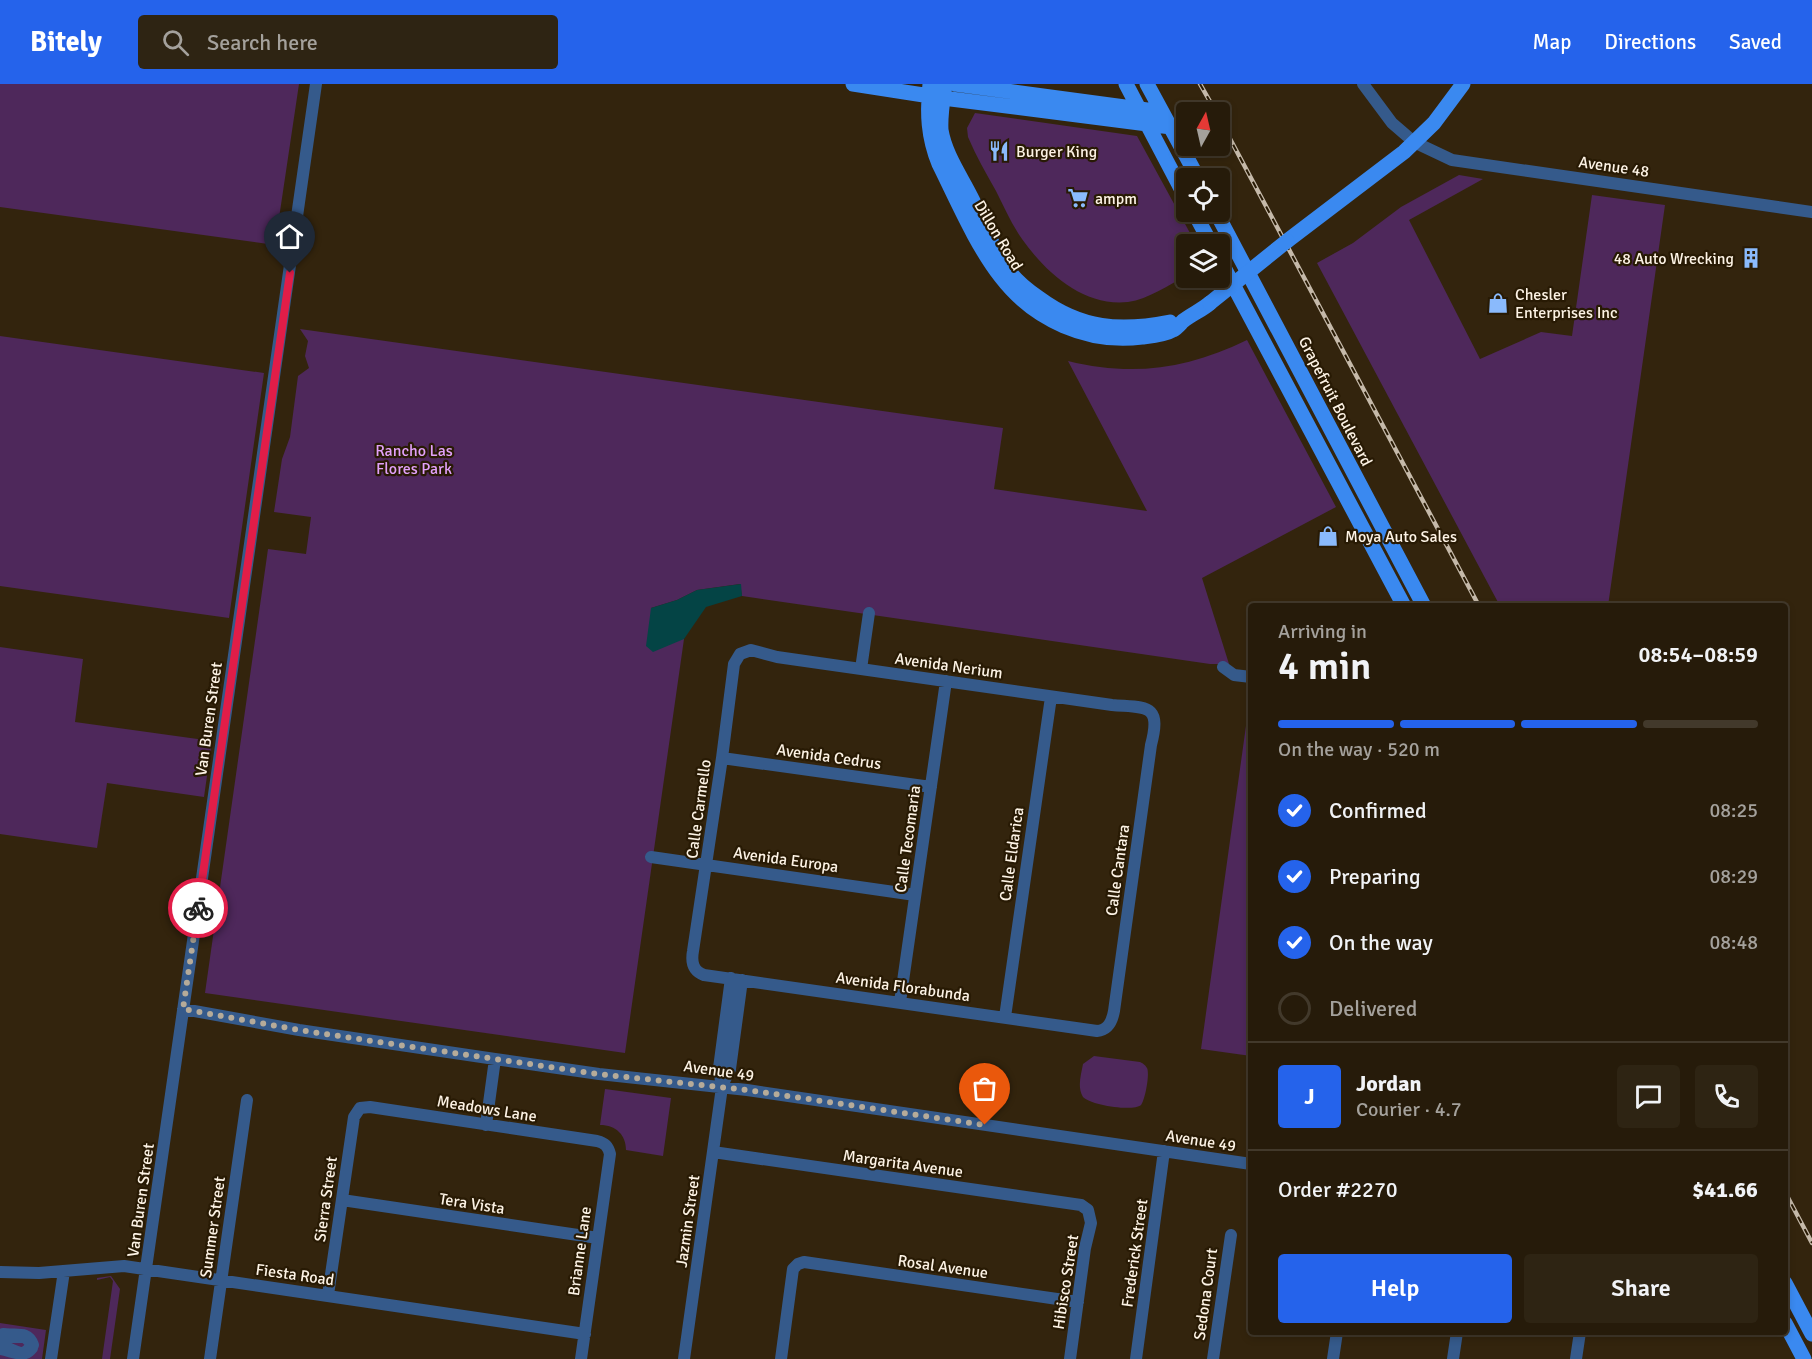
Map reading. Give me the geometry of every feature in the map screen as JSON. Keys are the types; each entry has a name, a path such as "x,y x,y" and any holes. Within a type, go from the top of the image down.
{"main road":[{"path":"853,84 936,90 1171,127"},
{"path":"955,84 1162,112"},
{"path":"1126,84 1176,179"},
{"path":"1147,84 1193,168"},
{"name":"Dillon Road","path":"936,90 942,131 951,158 1003,263 1028,290 1066,315 1093,324 1128,328 1185,320 1210,303 1414,142 1434,123 1463,84"},
{"name":"Grapefruit Boulevard","path":"1221,222 1422,603"},
{"path":"1230,279 1402,603"},
{"path":"1788,1289 1812,1334"},
{"path":"1788,1329 1804,1359"}],"street":[{"name":"Van Buren Street","path":"133,1359 316,84"},
{"name":"Avenue 48","path":"1363,84 1392,123 1414,142 1452,160 1812,212"},
{"path":"861,669 869,613"},
{"name":"Avenida Nerium","path":"740,654 751,650 777,657 1051,697 1143,707 1152,715"},
{"name":"Calle Carmello","path":"695,969 693,951 734,664 740,654"},
{"path":"1222,667 1234,675 1248,677"},
{"name":"Calle Tecomaria","path":"900,1002 946,681"},
{"name":"Calle Eldarica","path":"1005,1017 1051,697"},
{"name":"Calle Cantara","path":"1107,1028 1114,1011 1150,745 1155,726 1152,715"},
{"name":"Avenida Cedrus","path":"722,758 931,787"},
{"name":"Avenida Europa","path":"651,856 915,895"},
{"name":"Avenida Florabunda","path":"695,969 704,975 1097,1031 1107,1028"},
{"name":"Jazmin Street","path":"684,1359 722,1087 719,1068 737,979"},
{"name":"Avenue 49","path":"183,1009 299,1030 598,1074 722,1087 1248,1164"},
{"path":"486,1125 495,1059"},
{"name":"Summer Street","path":"210,1359 247,1100"},
{"name":"Meadows Lane","path":"360,1108 370,1107 597,1141 604,1143 608,1148"},
{"name":"Sierra Street","path":"328,1295 354,1117 360,1108"},
{"name":"Brianne Lane","path":"581,1359 609,1160 608,1148"},
{"name":"Frederick Street","path":"1136,1359 1164,1151"},
{"name":"Margarita Avenue","path":"713,1152 1074,1203 1088,1210"},
{"name":"Tera Vista","path":"342,1200 598,1238"},
{"name":"Hibisco Street","path":"1070,1359 1085,1248 1091,1223 1088,1210"},
{"name":"Sedona Court","path":"1213,1359 1231,1235"},
{"name":"Rosal Avenue","path":"781,1359 793,1269 804,1262 1078,1302"},
{"name":"Fiesta Road","path":"0,1272 64,1271 124,1266 585,1334"},
{"path":"51,1359 64,1271"},
{"path":"0,1336 3,1334 26,1335 33,1345 25,1337 13,1336 3,1338 2,1342 5,1347 21,1354 32,1348 30,1352 25,1356 20,1356 0,1349"},
{"path":"1333,1359 1337,1335"},
{"path":"1453,1359 1457,1335"},
{"path":"1576,1359 1580,1335"}],"green space":[{"path":"0,84 299,84 275,245 0,207"},
{"path":"975,113 1137,136 1176,207 1176,222 1184,222 1191,234 1176,234 1176,281 1143,298 1128,302 1112,302 1081,293 1054,275 1018,234 974,151 967,128"},
{"path":"1459,175 1483,179 1409,220 1480,359 1541,332 1572,336 1592,195 1665,205 1608,603 1498,603 1317,263 1353,243 1401,207"},
{"name":"Rancho Las Flores Park","path":"300,329 1003,428 994,489 1147,511 1068,361 1115,369 1159,367 1203,358 1247,340 1336,507 1202,578 1229,664 1210,664 742,596 740,584 697,590 677,600 651,608 684,639 625,1053 205,993 268,549 306,554 311,517 274,512 282,459 290,437 298,376 309,368 305,356 308,341"},
{"path":"0,336 264,373 229,618 0,586"},
{"path":"0,647 83,659 75,722 212,741 204,797 107,783 97,848 0,834"},
{"path":"1248,711 1248,1056 1201,1049"},
{"path":"1094,1056 1140,1062 1145,1065 1148,1071 1147,1081 1141,1105 1130,1108 1112,1107 1094,1103 1083,1097 1080,1085 1083,1064"},
{"path":"605,1089 671,1098 663,1156 626,1150 626,1145 619,1132 606,1125 600,1125"},
{"path":"111,1276 120,1289 110,1359 102,1359 113,1281 110,1277 97,1280 97,1278"},
{"path":"0,1323 46,1330 42,1359 0,1359"}],"water":[{"path":"741,584 742,596 706,607 684,639 653,652 646,646 651,608 677,600 697,590"}],"railway":[{"path":"1200,84 1210,102"},
{"path":"1230,139 1477,603"},
{"path":"1788,1198 1812,1243"}],"way so far":[{"path":"198,908 183,1009 299,1030 598,1074 747,1090 985,1125"}],"place":[{"name":"Burger King","path":"999,151"},
{"name":"ampm","path":"1078,198"},
{"name":"48 Auto Wrecking","path":"1751,258"},
{"name":"Chesler Enterprises Inc","path":"1498,303"},
{"name":"Moya Auto Sales","path":"1328,536"}],"route":[{"path":"198,908 290,273"}]}
